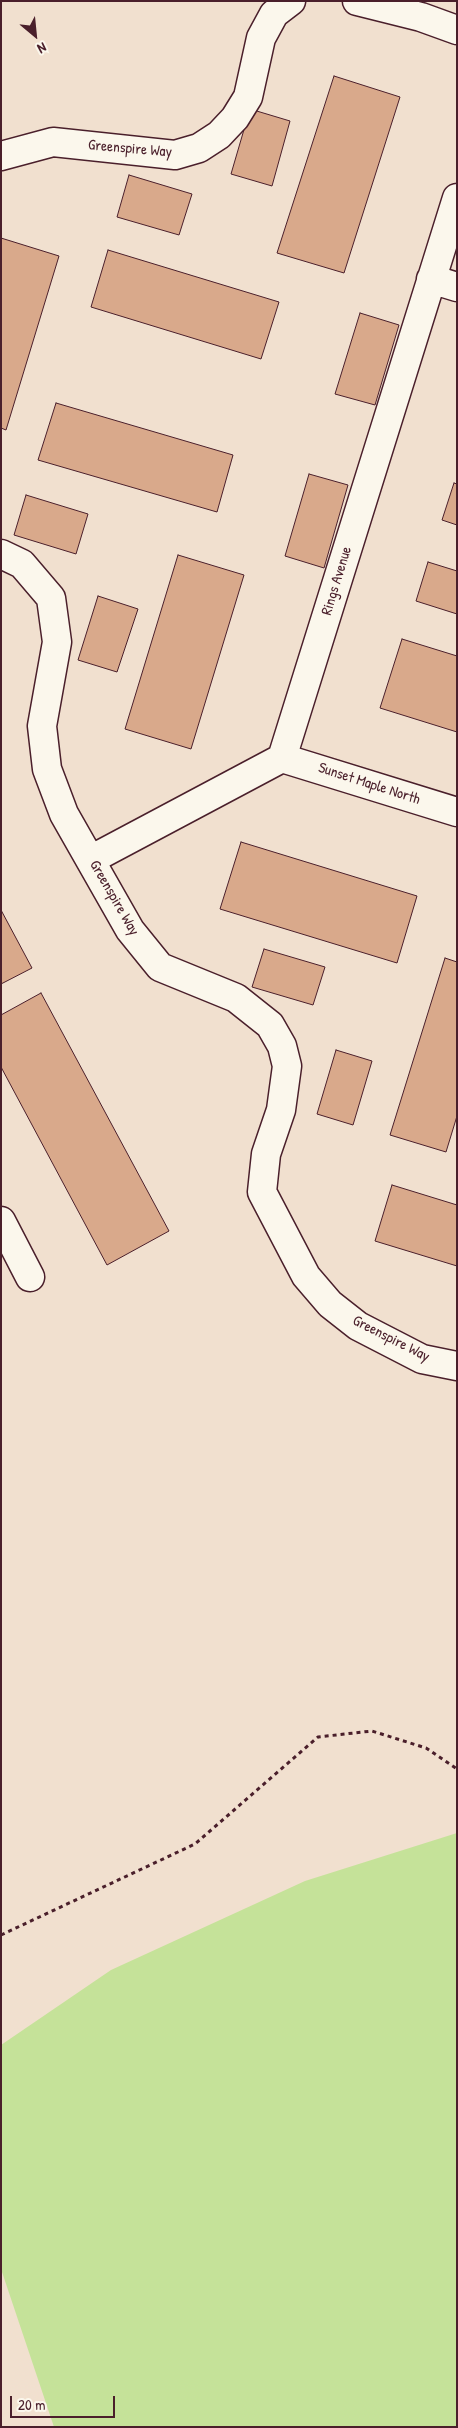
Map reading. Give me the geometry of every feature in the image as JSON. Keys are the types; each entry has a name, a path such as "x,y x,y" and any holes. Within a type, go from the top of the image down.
{"street":[{"name":"Greenspire Way","path":"1,156 53,142 175,155 199,148 219,135 235,118 248,97 261,38 274,14 291,1"},
{"path":"357,1 421,17 457,30"},
{"name":"Rings Avenue","path":"282,758 457,198"},
{"path":"431,278 457,287"},
{"name":"Greenspire Way","path":"1,554 22,564 51,598 57,642 42,726 47,769 64,814 92,859 130,930 160,967 236,998 270,1025 282,1046 287,1066 281,1110 266,1154 262,1192 306,1276 330,1304 358,1326 422,1359 457,1366"},
{"path":"92,859 282,758"},
{"name":"Sunset Maple North","path":"282,758 457,812"},
{"path":"1,1221 30,1277"}],"path":[{"path":"1,1935 195,1844 318,1737 372,1731 426,1748 457,1769"}],"green space":[{"path":"457,1833 457,2427 54,2427 1,2269 1,2045 111,1970 305,1881"}],"building":[{"path":"334,76 400,97 344,273 277,253"},
{"path":"250,109 290,121 272,186 231,174"},
{"path":"129,175 192,194 179,235 117,217"},
{"path":"1,238 59,256 6,430 1,428"},
{"path":"108,250 279,302 261,359 91,307"},
{"path":"360,313 399,325 375,405 335,394"},
{"path":"56,403 233,455 217,512 38,460"},
{"path":"309,474 348,485 324,568 285,556"},
{"path":"454,483 457,484 457,525 442,520"},
{"path":"26,495 88,514 76,554 14,535"},
{"path":"178,555 244,575 191,749 125,729"},
{"path":"428,562 457,571 457,614 416,601"},
{"path":"98,596 138,609 117,672 78,660"},
{"path":"402,639 457,656 457,732 380,708"},
{"path":"241,842 417,896 397,963 220,909"},
{"path":"1,910 32,968 1,984"},
{"path":"264,949 325,967 313,1005 252,987"},
{"path":"445,958 457,962 457,1116 446,1152 390,1135"},
{"path":"41,993 169,1231 107,1265 1,1067 1,1015"},
{"path":"336,1050 372,1061 353,1125 317,1114"},
{"path":"392,1185 457,1205 457,1266 375,1241"}]}
